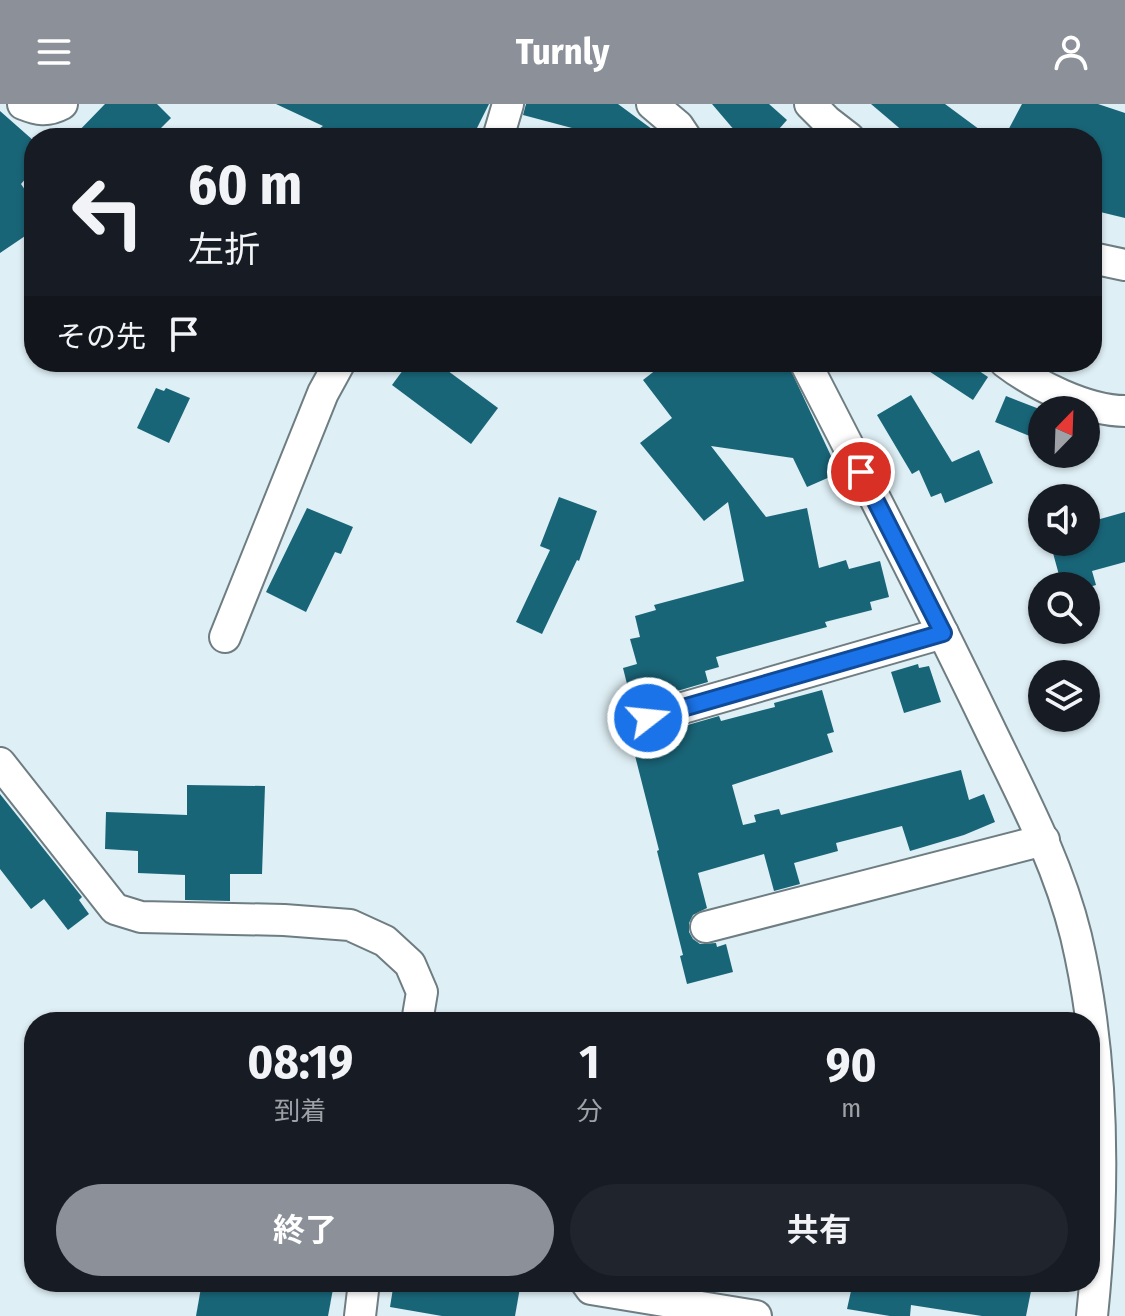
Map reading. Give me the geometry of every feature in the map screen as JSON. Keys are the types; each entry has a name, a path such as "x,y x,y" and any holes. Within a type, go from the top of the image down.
{"street":[{"path":"23,104 39,110 62,104"},
{"path":"501,128 508,104"},
{"path":"652,104 679,128"},
{"path":"810,104 836,128"},
{"path":"1102,260 1125,265"},
{"path":"225,637 323,393 335,372"},
{"path":"810,372 1044,840 1075,935 1090,1012"},
{"path":"1021,372 1046,388 1082,402 1125,411"},
{"path":"648,718 943,633"},
{"path":"0,763 115,909 141,917 284,920 350,925 385,941 410,964 422,992 419,1012"},
{"path":"706,927 1044,840"},
{"path":"360,1316 363,1292"},
{"path":"609,1292 756,1316"},
{"path":"1092,1316 1093,1292"}],"building":[{"path":"105,104 157,104 171,118 161,128 82,128"},
{"path":"276,104 489,104 477,128 320,128 323,126"},
{"path":"526,104 618,104 650,128 572,128 523,115"},
{"path":"712,104 769,104 787,120 780,128 732,128"},
{"path":"871,104 945,104 977,128 899,128"},
{"path":"1022,104 1098,104 1125,113 1125,218 1102,212 1102,128 1009,128"},
{"path":"0,111 24,132 24,181 21,184 24,188 24,237 0,253"},
{"path":"402,372 449,372 498,408 471,444 392,385"},
{"path":"653,372 792,372 839,473 807,487 793,458 711,446 766,517 807,508 819,568 846,560 849,569 880,561 889,597 870,602 872,610 825,622 827,627 716,657 719,667 705,671 708,682 643,701 633,708 623,668 637,664 630,639 640,637 635,616 656,610 654,605 744,581 728,502 704,521 640,443 672,418 643,380"},
{"path":"930,372 981,372 988,377 973,400"},
{"path":"156,388 164,391 166,388 190,398 169,443 137,428"},
{"path":"911,395 952,462 979,450 993,483 945,503 941,493 931,497 919,470 912,474 877,415"},
{"path":"1006,396 1028,405 1028,435 995,422"},
{"path":"559,497 597,511 579,561 542,634 516,622 550,550 540,546"},
{"path":"307,508 353,527 341,554 335,552 306,612 266,592"},
{"path":"1125,512 1125,562 1092,572 1058,572 1054,556 1100,556 1100,519"},
{"path":"918,664 919,668 929,666 941,702 904,713 891,672"},
{"path":"822,690 834,732 827,734 833,752 732,785 743,825 756,822 754,815 779,809 781,815 961,770 969,800 984,794 995,822 910,851 902,826 836,843 838,851 794,863 800,884 774,891 764,854 698,873 707,908 693,915 689,932 700,944 716,943 717,947 726,944 733,972 687,984 659,850 630,736 640,733 653,735 719,716 721,721 775,707 774,703"},
{"path":"187,785 265,786 262,874 230,874 230,901 185,900 185,875 138,873 138,851 105,849 106,812 187,815"},
{"path":"0,794 82,897 79,900 89,914 68,930 44,899 31,909 0,869"},
{"path":"200,1292 332,1292 328,1316 196,1316"},
{"path":"392,1292 519,1292 515,1316 442,1316 390,1307"},
{"path":"851,1292 1031,1292 1026,1316 982,1316 911,1305 910,1316 847,1309"}],"route":[{"path":"648,718 943,633 861,472"}]}
